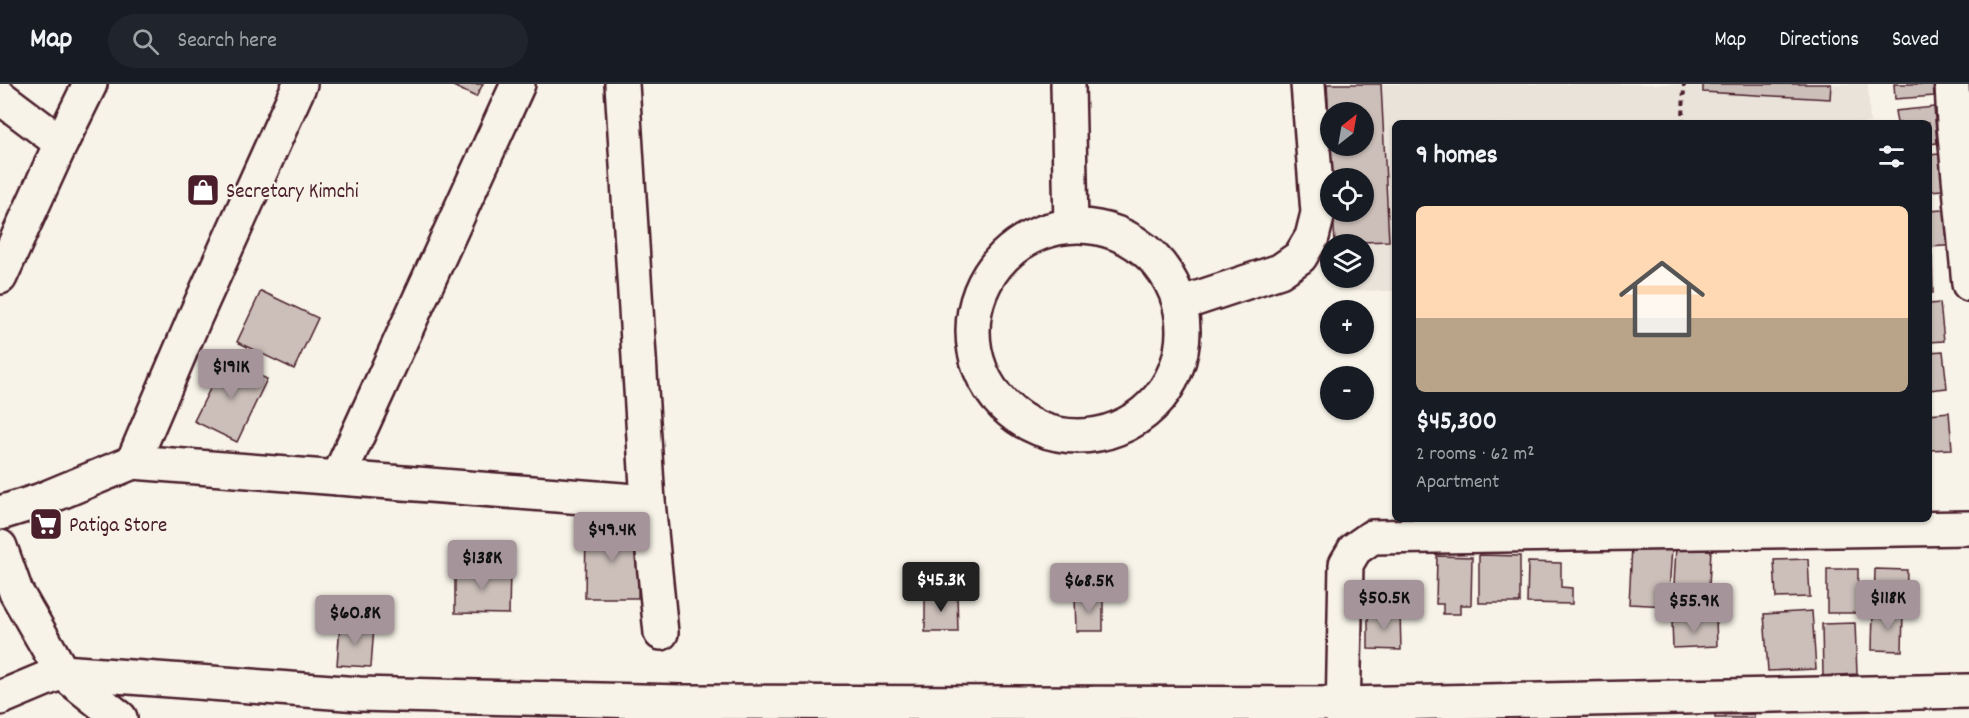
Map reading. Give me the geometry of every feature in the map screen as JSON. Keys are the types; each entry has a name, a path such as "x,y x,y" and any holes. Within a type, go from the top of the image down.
{"street":[{"path":"0,277 90,84"},
{"path":"133,462 195,317 300,84"},
{"path":"338,478 518,84"},
{"path":"622,84 648,502 661,633"},
{"path":"1068,84 1071,225"},
{"path":"1180,304 1280,271 1300,257 1312,237 1318,213 1308,84"},
{"path":"1952,84 1969,284"},
{"path":"0,98 61,143"},
{"path":"1071,225 1107,230 1140,245 1165,271 1180,304 1184,339 1176,372 1158,401 1131,423 1098,435 1064,436 1031,425 1003,405 983,377 973,344 974,310 987,277 1008,251 1038,233 1071,225"},
{"path":"0,513 39,501 133,462 648,502"},
{"path":"1343,711 1346,564 1355,549 1372,537 1969,528"},
{"path":"0,547 16,592 62,672 120,718"},
{"path":"0,698 62,672 360,694 633,701 1343,711 1969,691"}],"path":[{"path":"1683,120 1684,84"}],"shaded area":[{"path":"1334,84 1868,84 1870,120 1392,120 1392,291 1337,290 1337,288 1374,288 1374,234 1336,234 1336,222 1374,222 1374,168 1335,168 1335,156 1374,156 1374,102 1334,102"}],"building":[{"path":"449,84 483,84 476,97"},
{"path":"1327,84 1381,84 1389,241 1374,242 1374,234 1334,234 1334,222 1374,222 1374,168 1331,168 1331,156 1374,156 1374,102 1328,102"},
{"path":"1703,84 1831,84 1830,99 1703,92"},
{"path":"1894,84 1933,84 1934,96 1895,99"},
{"path":"1934,107 1937,143 1932,144 1932,120 1896,120 1895,111"},
{"path":"1939,154 1943,190 1932,191 1932,155"},
{"path":"1956,209 1959,245 1932,247 1932,211"},
{"path":"261,291 318,318 294,369 237,342"},
{"path":"1940,303 1944,341 1932,342 1932,304"},
{"path":"1943,351 1947,388 1932,390 1932,352"},
{"path":"225,359 267,379 237,442 194,421"},
{"path":"1949,412 1952,449 1932,450 1932,414"},
{"path":"586,527 639,528 638,598 585,598"},
{"path":"1632,545 1672,548 1668,606 1629,604"},
{"path":"1676,547 1711,549 1708,606 1673,603"},
{"path":"1479,555 1520,556 1520,603 1479,603"},
{"path":"1437,556 1472,557 1471,605 1460,605 1460,614 1443,614 1443,604 1436,604"},
{"path":"1808,559 1810,597 1776,598 1774,560"},
{"path":"1528,562 1561,563 1561,587 1572,588 1572,604 1527,603"},
{"path":"455,568 510,569 509,614 455,613"},
{"path":"1827,569 1858,569 1858,613 1827,613"},
{"path":"1875,569 1907,570 1906,605 1874,604"},
{"path":"925,593 957,593 958,632 925,632"},
{"path":"1075,597 1103,597 1103,631 1076,631"},
{"path":"1812,611 1816,669 1768,671 1764,614"},
{"path":"1873,611 1903,612 1902,651 1872,650"},
{"path":"1368,612 1400,612 1401,650 1368,649"},
{"path":"1716,619 1717,646 1673,648 1672,621"},
{"path":"1855,623 1857,674 1823,676 1822,624"},
{"path":"340,624 374,626 371,667 337,665"},
{"path":"1754,714 1754,718 1715,718 1715,715"}],"place":[{"name":"Secretary Kimchi","path":"203,190"},
{"name":"Patiga Store","path":"46,524"}]}
